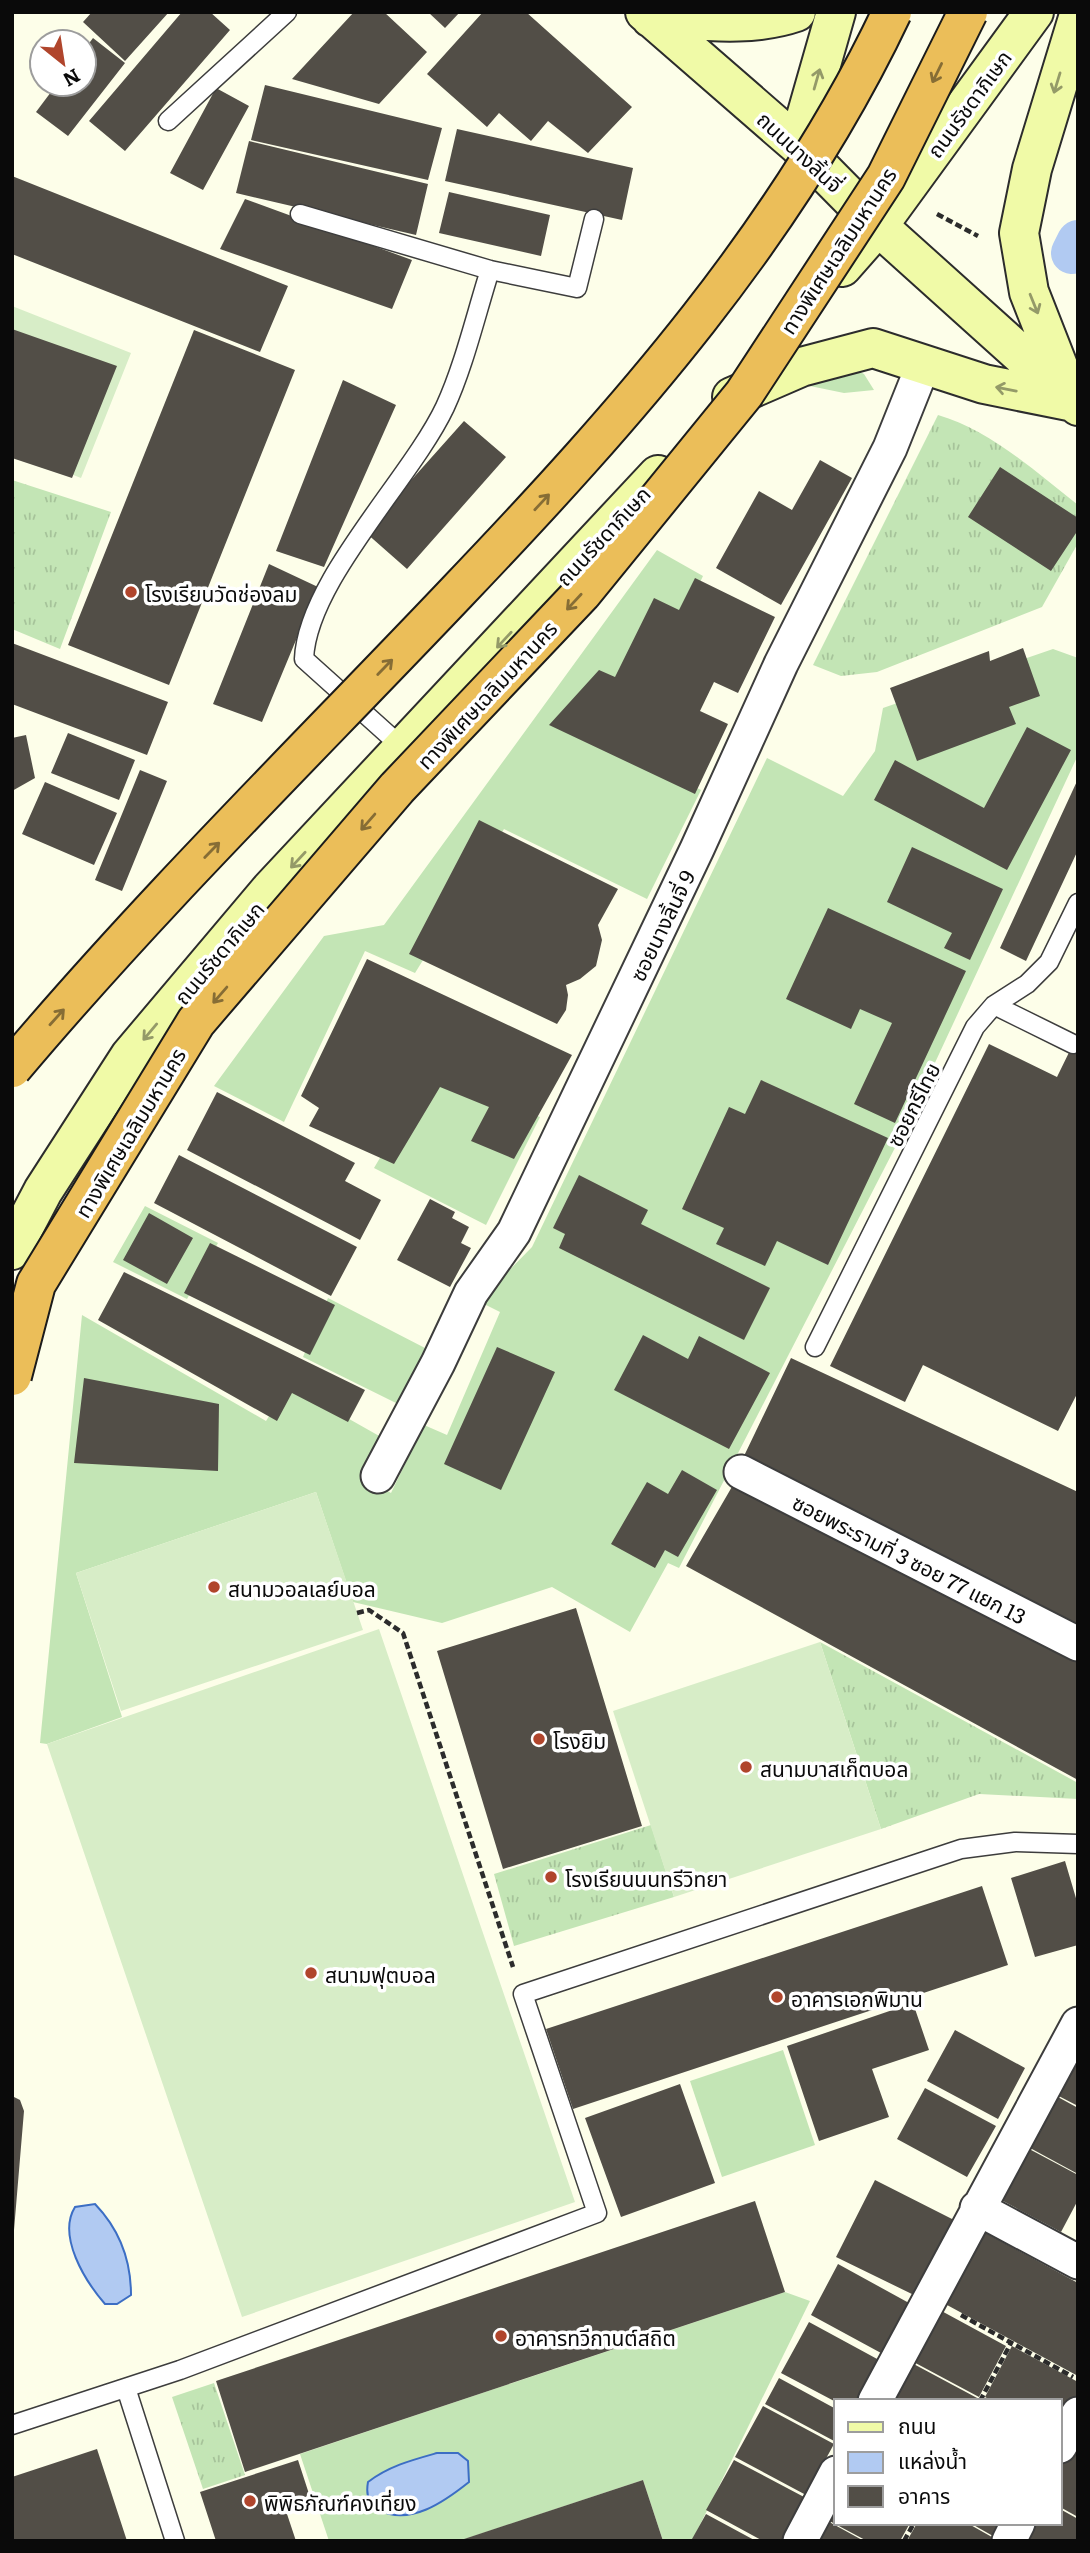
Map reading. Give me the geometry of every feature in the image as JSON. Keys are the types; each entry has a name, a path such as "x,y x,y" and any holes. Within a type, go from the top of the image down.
{"highway":[{"path":"12,1068 136,929 546,499 681,344 781,208 863,75 892,12"},
{"name":"ทางพิเศษเฉลิมมหานคร","path":"12,1376 36,1284 196,1022 397,788 582,593 744,394 886,177 968,12"}],"main road":[{"path":"648,15 732,21 781,17 796,12"},
{"path":"798,145 836,12"},
{"name":"ถนนรัชดาภิเษก","path":"12,1250 43,1191 130,1056 271,888 732,397 877,226 1034,12"},
{"name":"ถนนนางลิ้นจี่","path":"648,15 798,145 877,226 1075,404"},
{"path":"1075,404 1029,292 1018,233 1032,169 1078,18"},
{"path":"732,397 802,367 873,348 984,384 1075,404"}],"street":[{"name":"ซอยนางลิ้นจี่ 9","path":"378,1476 438,1363 471,1293 514,1232 697,849 781,664 893,440 924,363"},
{"name":"ซอยพระรามที่ 3 ซอย 77 แยก 13","path":"741,1472 1078,1644"},
{"path":"876,2399 1078,2024"},
{"path":"977,2208 1078,2262"},
{"path":"1062,2442 1078,2414"},
{"path":"800,2541 834,2477"},
{"path":"1009,2541 1017,2525"}],"lane":[{"path":"168,121 287,12"},
{"path":"300,214 490,270 577,288 594,219"},
{"path":"403,748 304,659 304,639 324,594 445,407 490,270"},
{"name":"ซอยกรีไทย","path":"815,1347 975,1027 994,1005 1027,984 1049,962 1078,903"},
{"path":"994,1005 1073,1044"},
{"path":"12,2426 126,2388 597,2213 523,1994 961,1849 1015,1842 1078,1844"},
{"path":"126,2388 175,2541"}],"path":[{"path":"931,211 988,242"},
{"path":"357,1613 369,1610 403,1633 523,1994"},
{"path":"930,2298 1078,2379"},
{"path":"981,2399 1011,2343"},
{"path":"904,2541 913,2525"}],"green space":[{"path":"12,306 131,353 81,478 12,451"},
{"path":"847,365 864,374 874,390 844,393 805,385"},
{"path":"938,415 994,441 1078,505 1078,543 1042,607 877,672 841,676 813,665"},
{"path":"12,480 111,512 60,649 12,629"},
{"path":"657,550 703,576 620,750 701,790 647,899 504,829 415,973 365,951 284,1122 214,1086 324,936 384,925"},
{"path":"1053,649 1078,658 1078,755 900,1138 679,1568 668,1563 630,1632 552,1587 442,1623 353,1602 316,1492 76,1573 122,1717 47,1744 40,1743 82,1315 266,1421 289,1385 381,1437 362,1476 391,1493 424,1425 447,1435 500,1312 482,1303 489,1291 532,1247 767,758 843,796 875,751 883,708"},
{"path":"429,1075 540,1117 486,1225 374,1168"},
{"path":"145,1206 218,1243 187,1299 113,1262"},
{"path":"328,1298 425,1348 398,1404 303,1357"},
{"name":"สนามวอลเลย์บอล","path":"316,1492 363,1630 121,1711 76,1573"},
{"name":"สนามฟุตบอล","path":"379,1629 575,2202 242,2317 47,1744"},
{"path":"820,1642 1078,1783 1078,1799 979,1794 881,1829"},
{"name":"สนามบาสเก็ตบอล","path":"820,1642 881,1829 674,1897 613,1711"},
{"path":"651,1825 674,1897 514,1946 494,1874"},
{"path":"783,2050 815,2145 722,2177 690,2081"},
{"path":"785,2292 810,2301 692,2541 663,2541 643,2480 459,2541 329,2541 300,2454"},
{"path":"214,2383 245,2475 203,2489 172,2397"}],"water":[{"path":"95,2204 117,2235 129,2270 131,2295 117,2304 105,2304 97,2294 82,2271 71,2244 70,2219 75,2207"},
{"path":"437,2453 458,2453 468,2461 469,2482 438,2504 415,2513 391,2514 372,2505 367,2494 368,2482 392,2468"}],"building":[{"path":"92,12 169,12 125,61 98,36 98,28 89,28 83,22"},
{"path":"182,12 210,12 230,30 125,151 89,121"},
{"path":"354,12 384,12 427,52 379,104 292,79"},
{"path":"428,12 460,12 445,28"},
{"path":"483,12 526,12 632,107 588,153 548,121 531,141 499,113 487,127 427,74"},
{"path":"98,42 125,63 98,98"},
{"path":"265,85 442,128 428,180 251,140"},
{"path":"216,88 249,106 203,190 170,173"},
{"path":"46,98 98,98 68,136 36,112"},
{"path":"457,129 633,168 622,220 445,181"},
{"path":"249,141 428,184 416,235 236,193"},
{"path":"12,176 288,286 260,352 12,254"},
{"path":"449,192 550,215 541,256 439,233"},
{"path":"245,199 412,260 392,309 220,249"},
{"path":"12,329 117,366 72,478 12,458"},
{"path":"194,330 295,370 169,685 68,645"},
{"path":"343,380 396,405 324,567 276,551"},
{"path":"464,421 506,457 407,569 365,532"},
{"path":"820,460 852,478 781,605 716,568 759,491 792,510"},
{"path":"1000,467 1078,518 1078,530 1051,571 968,517"},
{"path":"269,564 318,587 262,722 213,704"},
{"path":"695,578 775,617 738,693 714,682 700,711 728,724 695,794 549,725 599,670 615,677 654,598 679,610"},
{"path":"12,643 168,702 147,755 12,704"},
{"path":"1023,648 1040,696 1009,707 1016,724 917,761 890,688 989,651 990,661"},
{"path":"1027,727 1071,750 1007,870 874,800 895,760 984,808"},
{"path":"68,733 135,760 119,800 51,773"},
{"path":"26,735 35,778 12,791 12,738"},
{"path":"140,770 167,781 122,891 95,880"},
{"path":"1078,779 1078,850 1026,961 1000,948"},
{"path":"45,782 117,813 94,865 22,834"},
{"path":"479,820 618,889 598,925 602,940 596,966 580,979 566,985 566,1010 557,1024 409,954"},
{"path":"912,847 1003,889 970,960 944,948 952,933 887,902"},
{"path":"828,908 966,971 895,1123 854,1104 892,1023 860,1009 851,1029 786,999"},
{"path":"367,959 572,1055 514,1159 471,1141 489,1107 440,1087 394,1164 309,1126 319,1108 301,1096"},
{"path":"1078,1034 1078,1392 1058,1431 923,1365 905,1402 830,1366 989,1044 1057,1077"},
{"path":"761,1080 888,1138 828,1265 777,1241 765,1266 716,1244 724,1228 682,1209 729,1107 745,1114"},
{"path":"217,1092 355,1163 345,1181 381,1200 360,1240 187,1150"},
{"path":"179,1155 357,1247 331,1296 154,1203"},
{"path":"579,1175 648,1210 641,1224 770,1288 744,1340 559,1248 565,1234 553,1228"},
{"path":"430,1199 455,1212 452,1218 469,1227 461,1243 471,1248 450,1287 397,1260"},
{"path":"149,1213 193,1238 167,1284 123,1260"},
{"path":"210,1243 335,1305 310,1355 184,1293"},
{"path":"124,1272 365,1390 348,1422 292,1393 277,1421 98,1320"},
{"path":"643,1335 688,1359 699,1336 770,1373 729,1449 614,1390"},
{"path":"497,1347 555,1372 501,1490 444,1464"},
{"path":"791,1358 1078,1492 1078,1625 744,1456"},
{"path":"84,1378 219,1404 218,1471 74,1463"},
{"path":"682,1470 717,1490 678,1557 665,1550 655,1568 611,1544 647,1482 668,1494"},
{"path":"733,1485 1078,1657 1078,1780 686,1566"},
{"name":"โรงยิม","path":"576,1608 642,1826 503,1869 437,1651"},
{"path":"1065,1861 1078,1905 1078,1945 1035,1957 1011,1878"},
{"name":"อาคารเอกพิมาน","path":"982,1886 1008,1965 573,2109 546,2029"},
{"path":"913,2003 929,2050 872,2069 889,2117 819,2141 787,2046"},
{"path":"955,2030 1025,2068 998,2119 927,2081"},
{"path":"1078,2036 1078,2106 1047,2090"},
{"path":"680,2084 715,2183 621,2217 585,2118"},
{"path":"925,2088 996,2126 967,2177 897,2139"},
{"path":"1047,2091 1078,2108 1078,2174 1019,2142"},
{"path":"12,2096 20,2100 24,2111 14,2230"},
{"path":"1018,2143 1078,2175 1078,2200 1061,2232 990,2194"},
{"path":"875,2180 954,2220 916,2296 836,2257"},
{"name":"อาคารทวีกานต์สถิต","path":"755,2201 785,2292 245,2472 216,2381"},
{"path":"975,2227 1078,2283 1078,2376 936,2299"},
{"path":"838,2264 909,2303 881,2353 811,2315"},
{"path":"936,2308 1006,2346 979,2397 908,2359"},
{"path":"809,2322 879,2360 858,2399 834,2401 781,2373"},
{"path":"1012,2346 1078,2382 1078,2394 1062,2422 1062,2399 985,2397"},
{"path":"908,2361 979,2399 888,2399"},
{"path":"779,2378 834,2408 834,2441 765,2404"},
{"path":"763,2406 834,2444 806,2495 735,2457"},
{"path":"1070,2447 1078,2451 1078,2517 1062,2508 1062,2460"},
{"path":"97,2449 127,2541 12,2541 12,2477"},
{"name":"พิพิธภัณฑ์คงเที่ยง","path":"298,2460 310,2497 284,2505 296,2541 216,2541 200,2492"},
{"path":"734,2460 804,2497 781,2541 763,2541 706,2510"},
{"path":"643,2480 663,2541 461,2541 461,2540"},
{"path":"834,2496 834,2523 822,2517"},
{"path":"1062,2510 1078,2519 1078,2541 1019,2541 1027,2525 1062,2525"},
{"path":"706,2514 756,2541 695,2541 692,2539"},
{"path":"822,2518 864,2541 810,2541"},
{"path":"837,2525 909,2525 900,2541 867,2541"},
{"path":"916,2525 971,2525 999,2541 907,2541"},
{"path":"974,2525 1008,2525 1000,2540"}],"waterway":[{"path":"1072,253 1078,241"}],"place":[{"name":"โรงเรียนวัดช่องลม","path":"131,592"},
{"name":"สนามวอลเลย์บอล","path":"214,1587"},
{"name":"โรงยิม","path":"539,1739"},
{"name":"สนามบาสเก็ตบอล","path":"746,1767"},
{"name":"โรงเรียนนนทรีวิทยา","path":"551,1877"},
{"name":"สนามฟุตบอล","path":"311,1973"},
{"name":"อาคารเอกพิมาน","path":"777,1997"},
{"name":"อาคารทวีกานต์สถิต","path":"501,2336"},
{"name":"พิพิธภัณฑ์คงเที่ยง","path":"250,2501"}]}
